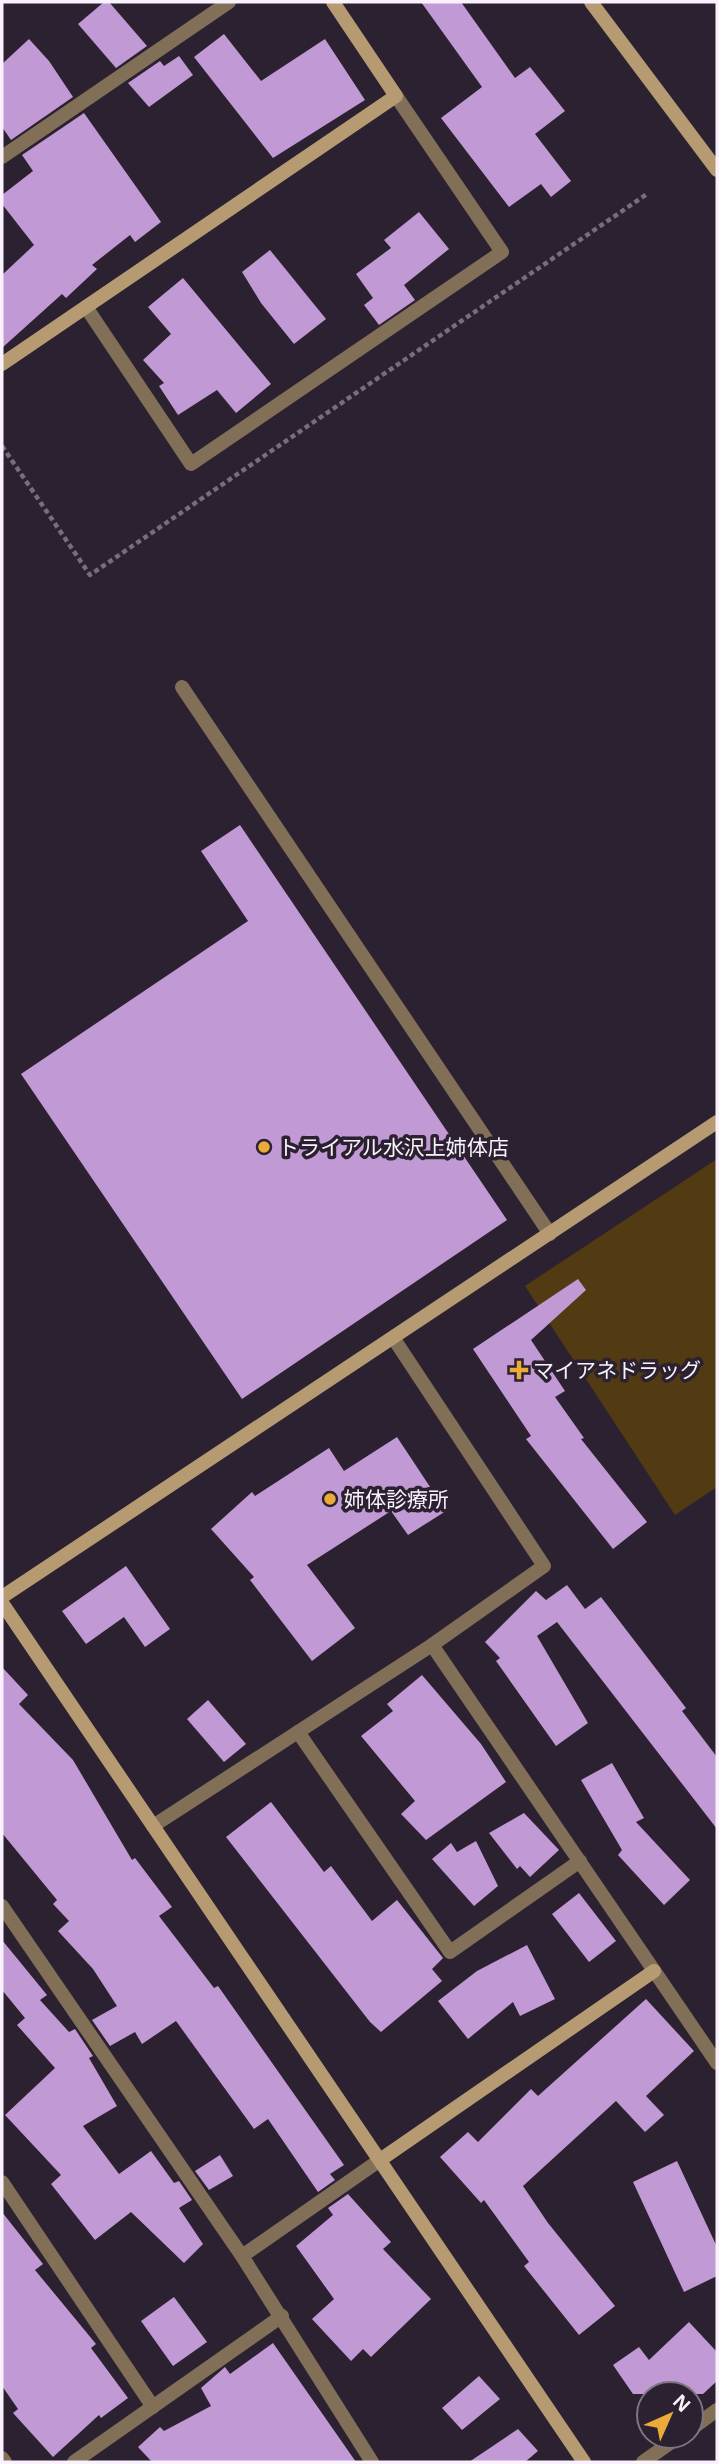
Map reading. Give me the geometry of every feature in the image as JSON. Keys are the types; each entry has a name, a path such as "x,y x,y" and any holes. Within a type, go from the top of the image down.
{"street":[{"path":"2,157 229,2"},
{"path":"86,307 191,464 502,252 333,2"},
{"path":"591,2 717,170"},
{"path":"2,364 396,96"},
{"path":"182,687 550,1234"},
{"path":"2,1597 717,1122"},
{"path":"153,1826 432,1645 544,1566 394,1339"},
{"path":"2,1603 584,2462"},
{"path":"432,1645 717,2063"},
{"path":"298,1732 450,1952 580,1861"},
{"path":"2,1906 282,2316 369,2461"},
{"path":"242,2256 654,1971"},
{"path":"2,2182 153,2407"},
{"path":"74,2462 282,2316"},
{"path":"643,2462 661,2450"}],"shaded area":[{"path":"717,1159 717,1487 675,1515 525,1286"}],"building":[{"path":"104,2 109,2 147,46 116,68 78,24"},
{"path":"421,2 461,2 515,78 530,67 565,111 535,134 571,181 551,197 541,184 509,207 441,118 482,87"},
{"path":"224,34 261,81 325,39 365,100 273,158 194,57"},
{"path":"29,39 49,61 73,97 11,140 2,127 2,64"},
{"path":"179,56 193,75 149,107 128,83 160,61 164,66"},
{"path":"84,113 161,222 135,242 130,235 92,265 97,269 66,298 62,294 2,348 2,275 34,245 2,204 2,195 33,171 22,155"},
{"path":"419,212 449,249 404,285 415,300 379,325 364,305 373,298 356,274 391,248 384,240"},
{"path":"270,250 326,319 294,344 261,303 242,272"},
{"path":"183,278 271,384 236,413 217,390 178,415 159,386 164,383 143,360 171,334 148,307"},
{"name":"トライアル水沢上姉体店","path":"240,825 507,1220 242,1399 21,1074 248,921 201,851"},
{"path":"578,1279 586,1290 531,1340 565,1391 555,1397 584,1438 581,1439 647,1522 613,1549 526,1439 531,1436 473,1349"},
{"path":"397,1437 446,1511 408,1535 391,1511 307,1565 355,1628 312,1661 250,1580 254,1577 211,1529 252,1492 255,1496 329,1448 344,1471"},
{"path":"126,1566 170,1629 145,1647 124,1617 86,1644 62,1611"},
{"path":"567,1585 585,1609 601,1597 686,1708 682,1711 717,1757 717,1829 557,1622 537,1636 588,1723 556,1746 496,1661 500,1658 485,1642 536,1591 546,1600"},
{"path":"2,1667 28,1695 19,1704 73,1760 132,1860 135,1858 172,1907 159,1916 214,1988 218,1986 344,2165 330,2174 335,2180 318,2192 268,2119 254,2129 176,2021 142,2044 135,2032 110,2046 92,2020 117,2006 93,1969 58,1931 69,1921 53,1904 57,1900 2,1833"},
{"path":"422,1675 481,1744 506,1782 426,1840 401,1814 415,1801 361,1736 393,1711 387,1704"},
{"path":"208,1700 246,1744 224,1762 187,1719"},
{"path":"612,1763 644,1818 636,1822 690,1880 664,1905 618,1855 622,1850 581,1780"},
{"path":"271,1802 324,1872 331,1866 372,1921 397,1900 443,1958 432,1969 442,1981 381,2032 370,2022 226,1837"},
{"path":"524,1813 559,1850 530,1877 520,1866 517,1869 489,1833"},
{"path":"476,1841 498,1886 474,1906 432,1859 451,1843 457,1852"},
{"path":"579,1893 616,1941 589,1962 552,1914"},
{"path":"2,1940 47,1995 40,2000 69,2032 75,2029 93,2056 89,2058 117,2106 83,2126 119,2174 151,2151 174,2183 179,2181 192,2200 179,2208 203,2244 184,2263 131,2212 95,2240 51,2184 61,2175 5,2115 55,2068 17,2025 25,2018 2,1990"},
{"path":"527,1945 555,1999 520,2016 513,2002 468,2039 438,2001 477,1971"},
{"path":"646,1999 694,2051 646,2096 664,2115 645,2132 616,2101 523,2186 548,2223 615,2306 579,2335 524,2266 529,2262 484,2200 481,2203 440,2157 468,2132 478,2142 531,2089 538,2096"},
{"path":"220,2155 233,2176 209,2190 195,2171"},
{"path":"677,2161 717,2247 717,2276 684,2292 633,2182"},
{"path":"348,2194 391,2242 383,2249 431,2299 371,2357 363,2349 351,2361 312,2319 334,2299 296,2246 333,2215 328,2208"},
{"path":"2,2212 43,2264 35,2270 96,2344 91,2348 128,2398 101,2418 99,2415 53,2457 13,2413 18,2409 2,2386"},
{"path":"174,2297 207,2342 173,2366 141,2321"},
{"path":"689,2322 717,2352 717,2381 705,2392 705,2380 635,2380 633,2394 613,2365 639,2347 649,2360"},
{"path":"273,2343 356,2462 152,2462 138,2447 160,2427 164,2431 211,2406 201,2388 225,2367 230,2374"},
{"path":"479,2376 500,2399 462,2430 442,2408"},
{"path":"518,2429 538,2451 525,2462 469,2462"}],"place":[{"name":"トライアル水沢上姉体店","path":"264,1147"},
{"name":"マイアネドラッグ","path":"519,1370"},
{"name":"姉体診療所","path":"330,1499"}]}
